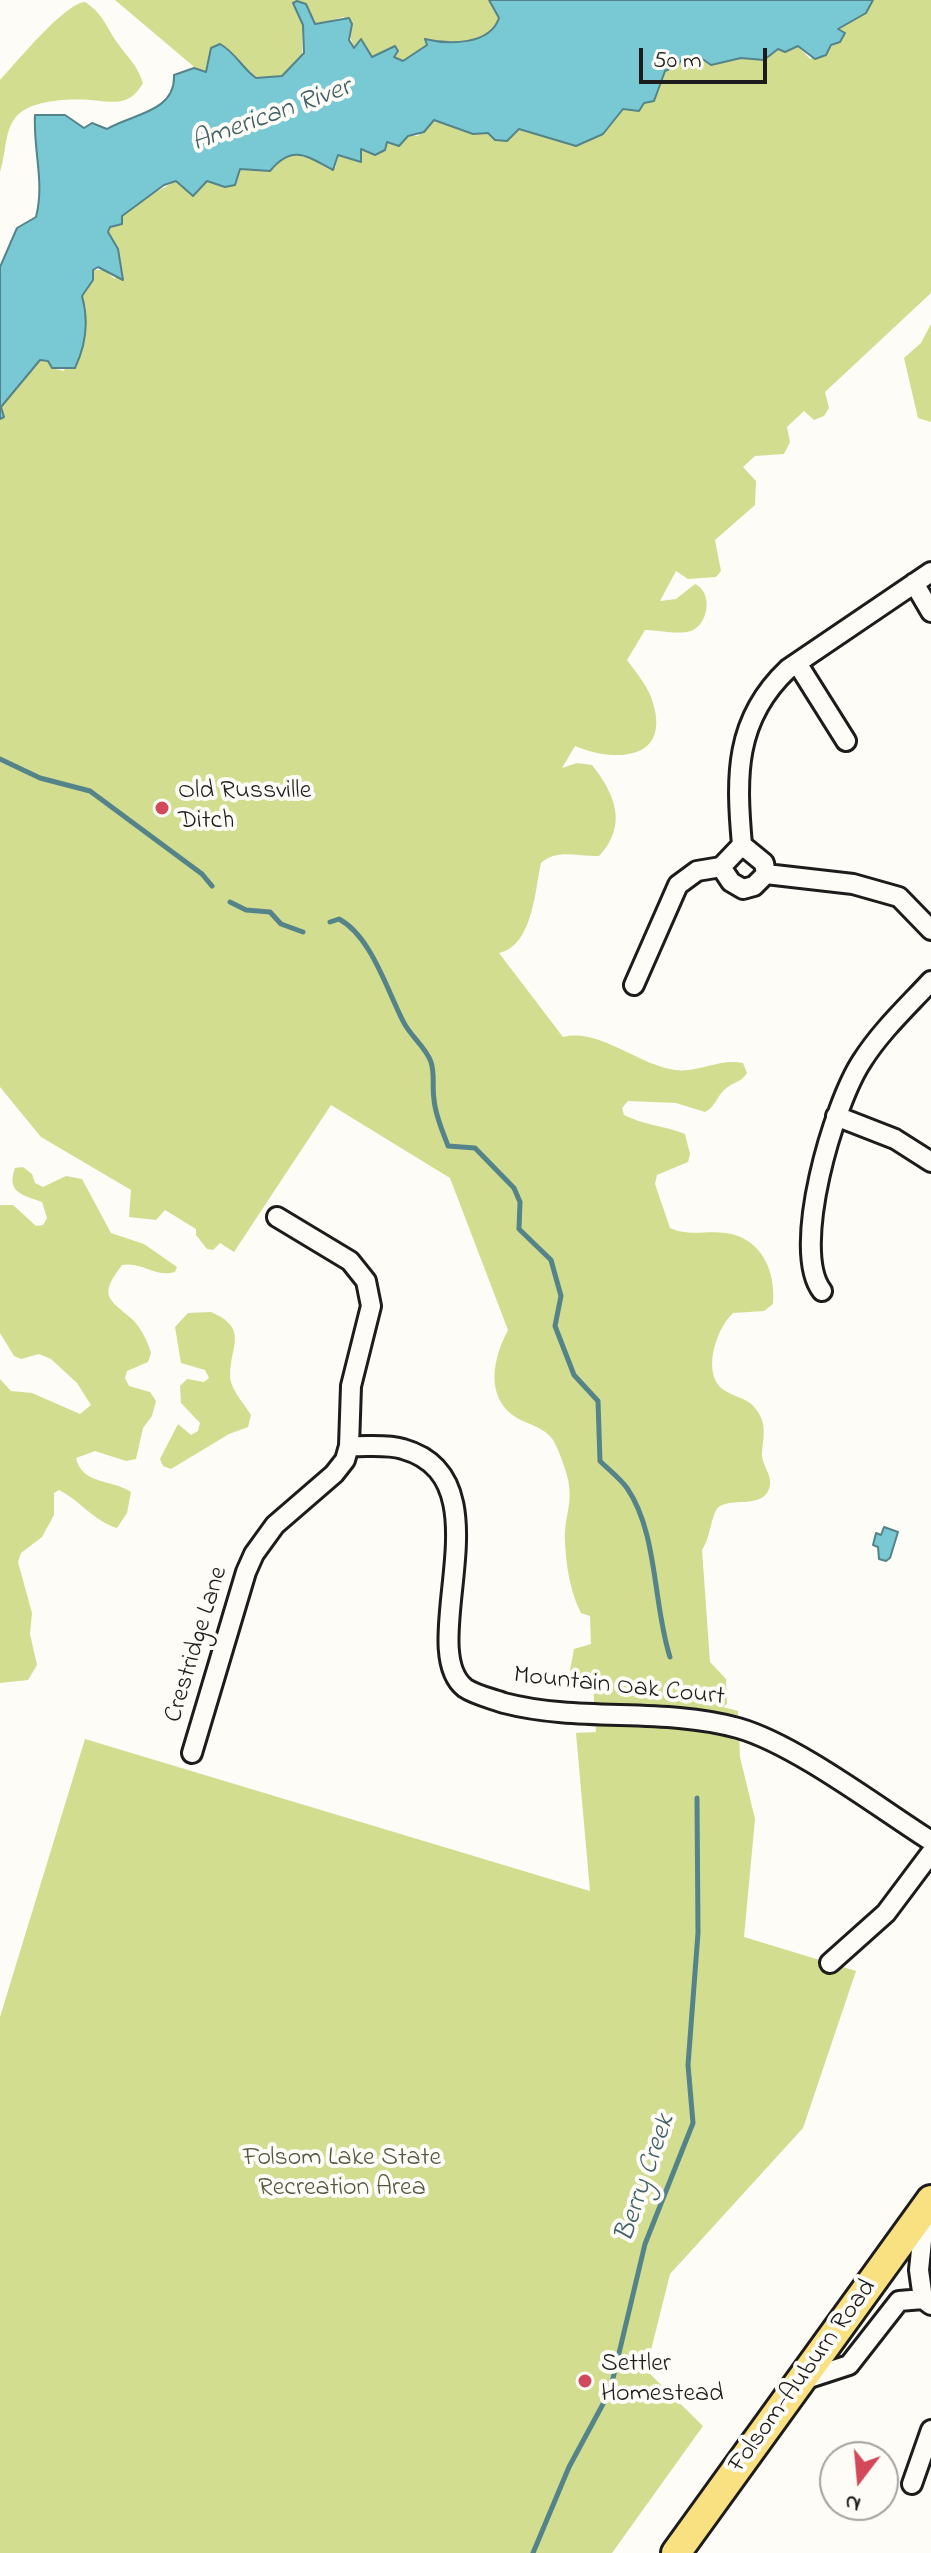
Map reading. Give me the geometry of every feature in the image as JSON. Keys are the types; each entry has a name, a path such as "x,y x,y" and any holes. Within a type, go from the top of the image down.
{"main road":[{"name":"Folsom-Auburn Road","path":"676,2553 928,2205"}],"street":[{"path":"634,985 678,885 697,871 721,867 742,845 738,771 741,749 761,701 773,683 797,663 931,572"},
{"path":"914,583 931,612"},
{"path":"797,663 846,741"},
{"path":"742,845 764,863 766,874"},
{"path":"721,867 731,882 743,889 754,886 766,874"},
{"path":"766,874 853,884 899,897 931,930"},
{"path":"822,1291 811,1274 809,1256 819,1183 836,1116 859,1064 878,1038 931,981"},
{"path":"836,1116 895,1139 931,1162"},
{"path":"277,1217 338,1252 359,1269 366,1281 371,1306 351,1386 349,1446"},
{"name":"Mountain Oak Court","path":"349,1446 404,1449 422,1458 445,1481 457,1513 452,1656 454,1673 465,1688 531,1710 699,1720 738,1728 782,1747 931,1841"},
{"name":"Crestridge Lane","path":"192,1753 254,1554 275,1525 334,1474 345,1460 349,1446"},
{"path":"830,1963 886,1913 931,1853"},
{"path":"803,2380 849,2365 899,2301 927,2302 919,2270 928,2205"},
{"path":"912,2484 931,2430"}],"green space":[{"path":"115,0 489,0 499,17 487,33 478,38 457,42 426,40 427,44 403,61 384,52 372,57 361,40 354,48 344,17 315,24 306,4 294,7 303,25 302,58 282,76 261,81 237,60 209,53 207,72 199,71"},
{"name":"Folsom Lake State Recreation Area","path":"873,0 931,0 931,293 825,392 829,408 824,416 814,420 804,411 787,427 790,442 784,454 755,456 743,467 756,481 755,505 715,540 721,571 716,577 688,579 676,571 660,601 676,599 695,584 701,588 706,601 702,622 686,632 645,630 627,660 651,697 656,718 655,733 638,752 624,755 608,755 575,746 562,768 577,763 592,765 607,787 616,821 608,844 599,856 561,854 541,863 526,928 519,940 499,953 563,1037 577,1036 605,1042 661,1067 675,1070 734,1062 743,1063 747,1073 724,1090 705,1112 676,1103 628,1101 622,1108 624,1115 631,1118 685,1134 690,1154 688,1162 657,1175 655,1184 670,1228 738,1236 749,1242 764,1258 772,1280 773,1304 764,1311 733,1313 722,1328 712,1358 714,1378 719,1386 752,1404 762,1420 762,1454 770,1484 766,1495 760,1499 720,1506 702,1550 710,1662 726,1679 727,1704 723,1707 738,1711 740,1757 755,1819 744,1937 856,1971 803,2128 670,2274 646,2370 703,2426 612,2553 0,2553 0,2017 85,1739 590,1891 576,1733 596,1732 593,1684 585,1685 570,1670 574,1649 591,1644 590,1616 581,1613 568,1569 565,1531 570,1498 568,1480 553,1440 541,1429 517,1418 500,1400 494,1377 498,1353 508,1330 450,1178 331,1105 234,1252 220,1243 213,1250 207,1249 196,1235 196,1229 165,1210 156,1220 129,1217 131,1190 41,1137 0,1087 0,419 4,417 1,408 40,360 48,361 52,368 64,371 86,309 82,296 93,270 104,270 115,279 115,247 108,232 110,226 143,199 176,181 193,195 207,181 234,185 240,169 270,171 279,162 295,155 335,168 339,155 357,161 361,149 375,154 385,150 387,142 399,145 408,136 418,136 434,120 487,134 519,129 576,146 603,134 623,109 639,111 644,103 654,100 665,71 678,64 684,56 692,54 711,65 741,58 767,59 778,49 798,46 810,59 834,45 842,31 838,29 865,13"},
{"path":"85,2 103,19 143,83 132,96 120,101 60,100 29,107 15,118 9,130 0,172 0,80 54,22"},
{"path":"931,324 931,422 918,418 904,358 921,343"},
{"path":"23,1167 32,1174 35,1183 43,1187 66,1176 82,1179 111,1233 144,1244 177,1267 175,1272 168,1273 122,1265 110,1284 109,1296 139,1327 151,1353 148,1362 127,1371 125,1378 129,1386 150,1392 156,1401 152,1416 143,1428 136,1459 126,1461 95,1451 76,1458 84,1473 131,1492 127,1513 117,1528 100,1520 59,1490 54,1493 54,1515 42,1537 21,1553 18,1562 32,1613 30,1634 37,1665 28,1680 0,1683 0,1379 11,1391 32,1393 80,1414 91,1405 77,1383 51,1359 39,1354 21,1359 14,1356 0,1333 0,1205 13,1205 36,1226 43,1225 47,1218 42,1202 23,1195 15,1188 15,1168"},
{"path":"211,1312 224,1319 234,1334 231,1382 251,1415 248,1427 229,1434 171,1469 163,1466 160,1459 178,1424 191,1435 198,1431 200,1423 181,1403 180,1386 187,1379 204,1382 209,1378 205,1370 181,1363 175,1327 188,1313"}],"water":[{"name":"American River","path":"489,0 873,0 866,13 838,29 845,33 840,42 831,45 826,55 815,59 798,46 785,52 778,49 764,60 741,58 711,65 701,58 684,56 678,65 665,71 654,101 644,103 639,111 623,109 603,134 576,146 519,129 507,141 495,140 488,133 473,134 434,120 424,132 408,136 399,146 387,142 385,150 375,155 361,149 361,162 338,155 333,170 308,157 293,155 278,162 270,171 240,169 235,185 225,187 207,181 193,196 176,181 164,185 122,216 122,224 110,227 108,232 118,249 123,280 98,267 93,270 93,280 82,296 85,333 75,368 52,368 48,361 40,360 1,407 4,417 0,419 0,267 17,228 36,217 39,179 35,115 65,115 84,128 92,123 107,129 160,104 173,87 174,75 194,68 206,72 211,48 220,44 256,78 282,76 304,53 303,25 293,3 297,1 306,4 315,24 349,18 352,24 349,40 354,48 361,39 372,57 395,46 398,51 394,57 403,61 427,45 425,39 457,42 487,34 499,18"},
{"path":"884,1527 898,1532 890,1558 886,1561 879,1559 878,1547 873,1545 876,1533 881,1535"}],"waterway":[{"path":"0,759 40,778 90,791 202,874 212,886"},
{"path":"230,902 246,910 270,912 281,924 303,932"},
{"path":"330,922 339,919 360,938 377,965 406,1026 429,1057 436,1111 448,1146 475,1148 514,1188 520,1202 519,1229 551,1260 561,1296 555,1326 574,1375 598,1401 600,1461 627,1488 644,1526 670,1657"},
{"name":"Berry Creek","path":"533,2553 569,2467 610,2391 645,2244 693,2123 688,2065 698,1933 697,1798"}],"place":[{"name":"Old Russville Ditch","path":"162,808"},
{"name":"Settler Homestead","path":"585,2381"}]}
